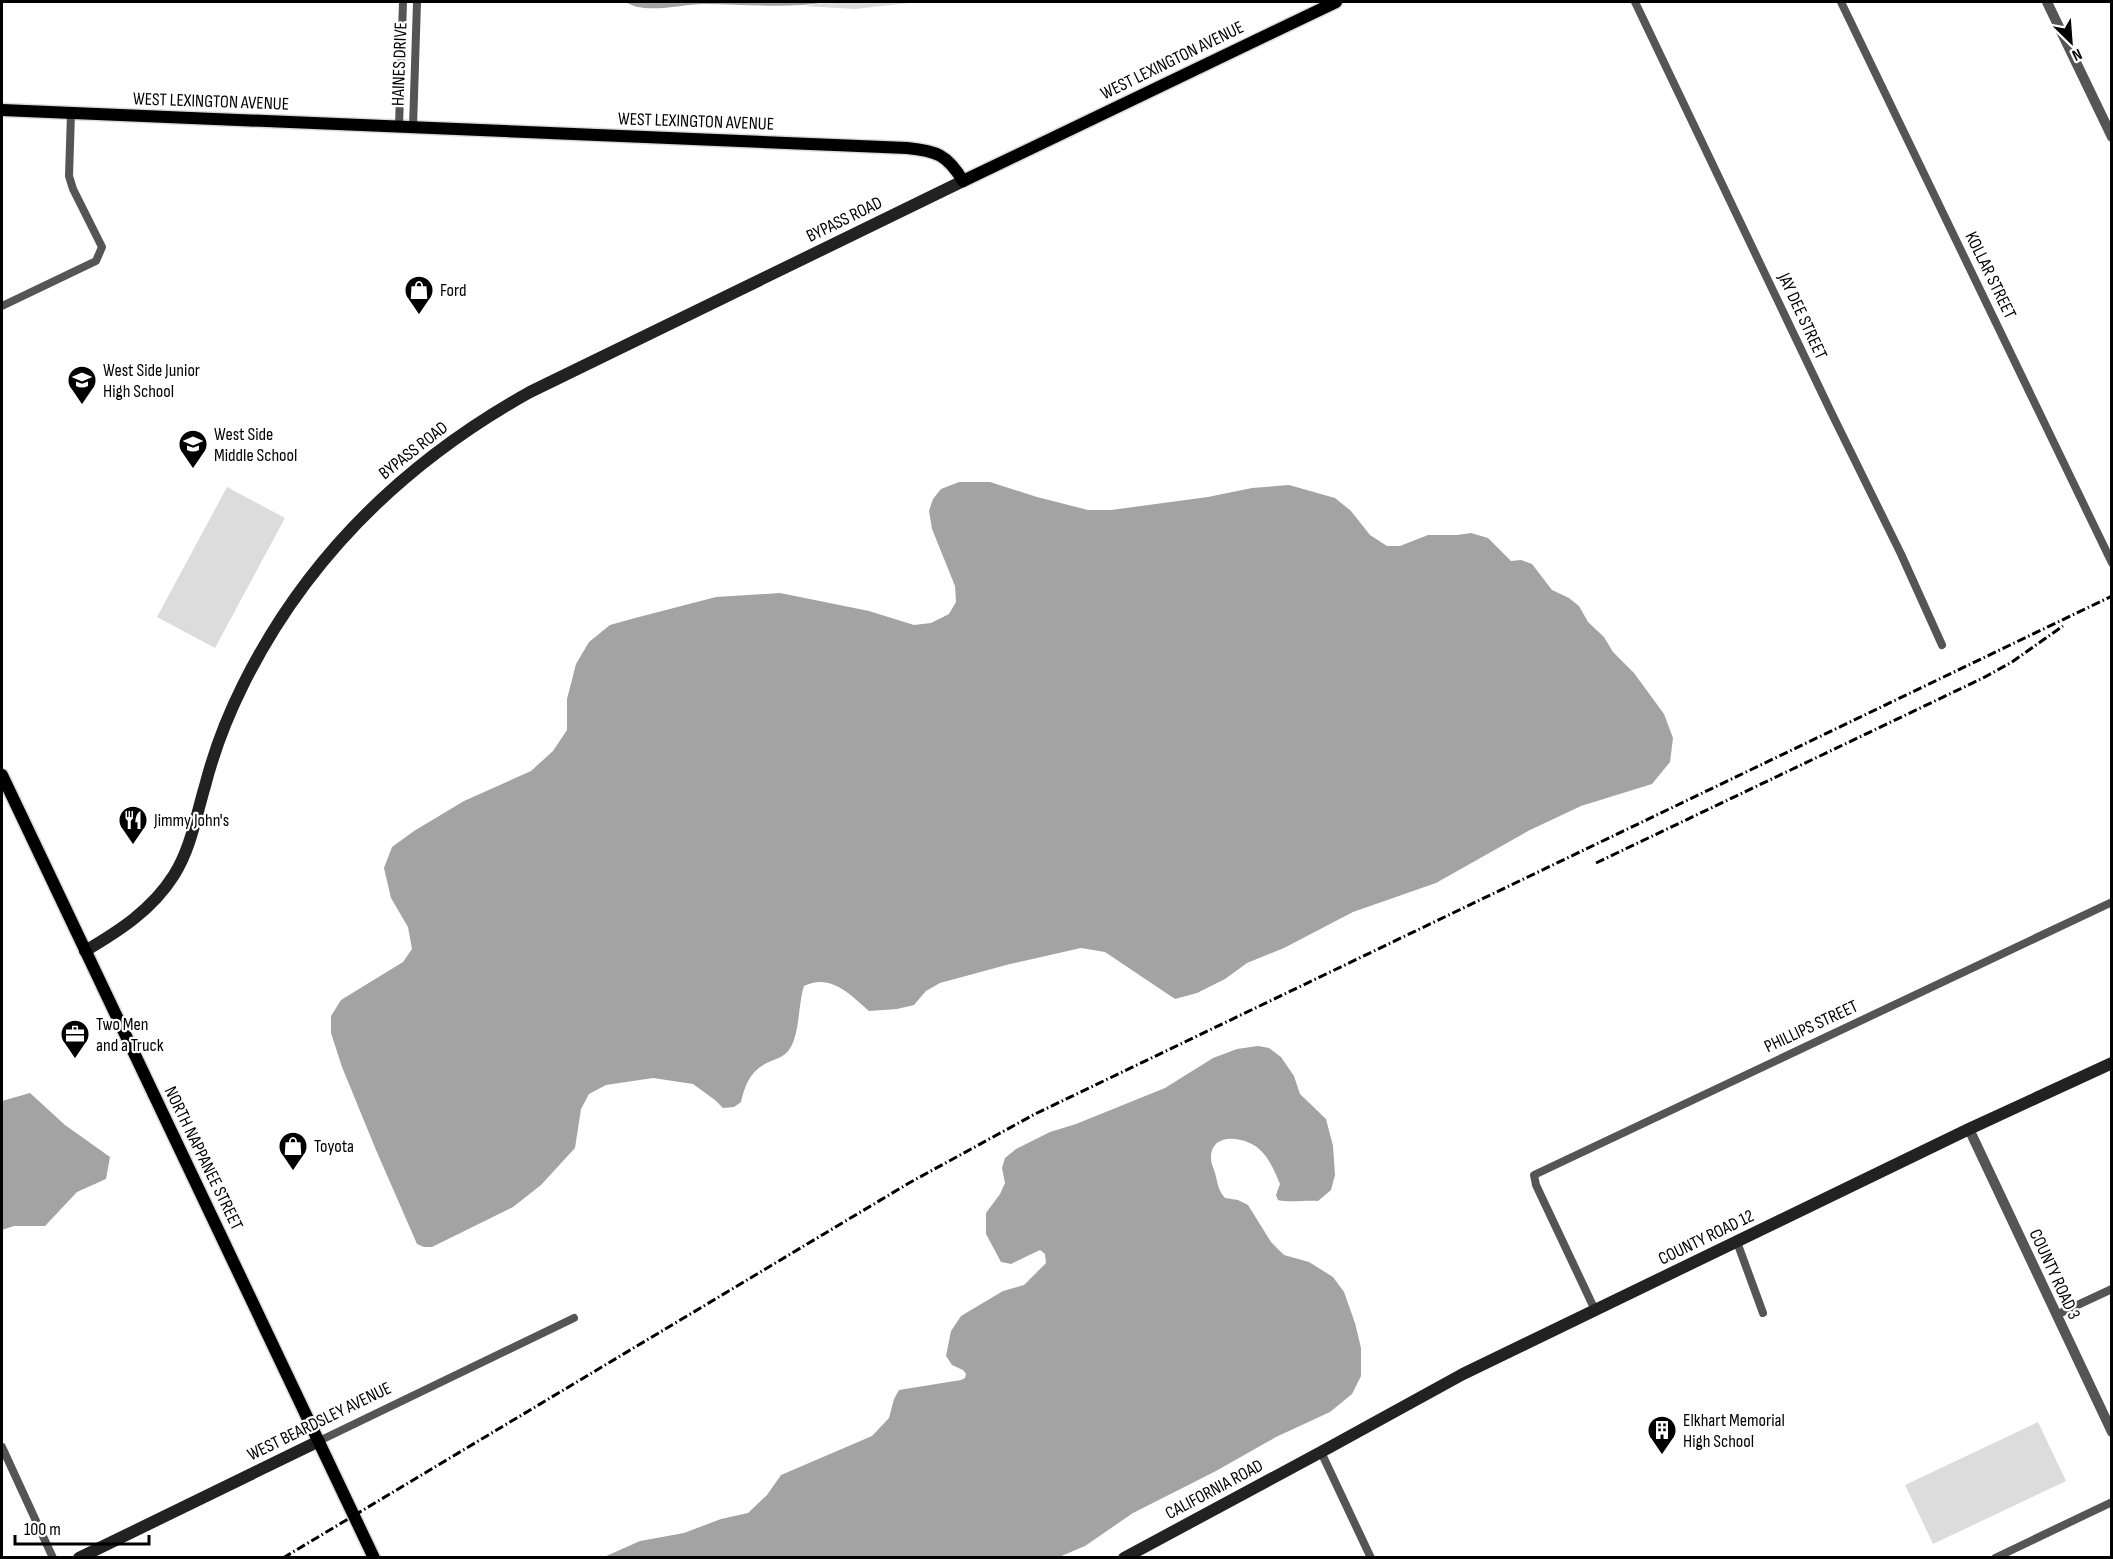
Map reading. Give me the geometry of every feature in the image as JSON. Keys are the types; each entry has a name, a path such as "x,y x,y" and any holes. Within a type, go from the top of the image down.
{"main road":[{"name":"WEST LEXINGTON AVENUE","path":"2,110 916,149 946,158 963,181 1336,2"},
{"name":"BYPASS ROAD","path":"85,951 126,926 142,913 173,876 192,835 215,752 228,717 259,655 302,588 331,552 364,515 408,474 475,424 530,392 963,181"},
{"name":"NORTH NAPPANEE STREET","path":"2,775 374,1557"},
{"name":"COUNTY ROAD 12","path":"1321,1452 1463,1374 1969,1129 2112,1063"},
{"name":"WEST BEARDSLEY AVENUE","path":"79,1557 319,1441"},
{"name":"CALIFORNIA ROAD","path":"1124,1557 1321,1452"}],"street":[{"name":"HAINES DRIVE","path":"399,126 403,2"},
{"name":"HAINES DRIVE","path":"414,127 417,2"},
{"name":"JAY DEE STREET","path":"1635,2 1830,412 1901,554 1942,645"},
{"name":"KOLLAR STREET","path":"1841,2 2112,563"},
{"path":"2047,2 2110,133"},
{"path":"2,306 96,261 102,247 73,189 69,176 71,113"},
{"name":"PHILLIPS STREET","path":"1595,1310 1536,1185 1534,1175 2112,902"},
{"name":"COUNTY ROAD 3","path":"1969,1129 2112,1432"},
{"path":"1737,1242 1763,1313"},
{"path":"2056,1315 2112,1289"},
{"name":"WEST BEARDSLEY AVENUE","path":"319,1441 574,1318"},
{"path":"2,1447 53,1557"},
{"path":"1321,1452 1371,1557"},
{"path":"1995,1557 2112,1503"}],"shaded area":[{"path":"626,2 828,2 782,6 704,4 643,8"},
{"path":"829,2 918,2 855,9 804,6"},
{"path":"959,482 990,482 1088,510 1111,510 1208,497 1252,488 1289,485 1335,498 1351,511 1370,535 1387,546 1400,546 1428,535 1471,533 1488,538 1511,561 1521,560 1532,564 1552,590 1579,606 1588,622 1604,637 1613,652 1634,673 1664,714 1673,738 1670,762 1652,784 1581,806 1528,831 1436,883 1353,912 1284,948 1247,963 1225,979 1197,993 1175,999 1105,952 1081,948 940,983 926,991 914,1005 897,1009 869,1011 839,987 822,982 804,986 793,1044 783,1056 763,1065 753,1073 741,1102 734,1107 723,1108 693,1084 653,1078 606,1085 589,1094 581,1109 575,1148 541,1185 513,1207 432,1247 417,1244 342,1067 331,1033 331,1016 341,1000 403,962 412,949 408,927 391,898 384,868 392,847 464,801 531,771 553,751 567,730 567,699 576,664 589,642 610,625 716,597 780,593 869,611 914,625 931,623 949,614 956,602 955,586 932,529 929,511 933,499 941,489"},
{"path":"227,487 285,518 215,648 157,617"},
{"path":"1258,1046 1269,1048 1281,1057 1294,1076 1300,1094 1326,1119 1333,1146 1335,1175 1331,1190 1318,1201 1278,1200 1276,1195 1280,1184 1265,1156 1252,1144 1236,1139 1221,1140 1216,1144 1212,1150 1211,1161 1225,1198 1238,1200 1248,1205 1271,1242 1284,1255 1309,1262 1333,1277 1344,1292 1361,1348 1361,1376 1352,1394 1330,1412 1276,1437 1216,1471 1133,1513 1085,1546 1059,1557 604,1557 640,1541 684,1533 721,1519 748,1513 767,1495 781,1475 872,1436 889,1418 899,1390 965,1378 966,1374 963,1370 952,1365 946,1356 951,1331 961,1316 1003,1291 1024,1285 1046,1263 1045,1254 1040,1250 1011,1264 1001,1262 986,1234 986,1213 1005,1183 1002,1168 1005,1158 1016,1149 1050,1132 1076,1124 1165,1088 1213,1058 1237,1049"},
{"path":"30,1093 65,1125 110,1157 106,1179 77,1192 45,1226 14,1226 2,1230 2,1101"},
{"path":"2038,1422 2066,1481 1933,1544 1905,1485"}],"railway":[{"path":"283,1558 909,1183 1035,1114 2112,596"},
{"path":"1596,863 1983,678 2012,662 2063,626"}],"place":[{"name":"Ford","path":"419,316"},
{"name":"West Side Junior High School","path":"82,406"},
{"name":"West Side Middle School","path":"193,470"},
{"name":"Jimmy John's","path":"133,846"},
{"name":"Two Men and a Truck","path":"75,1060"},
{"name":"Toyota","path":"293,1172"},
{"name":"Elkhart Memorial High School","path":"1662,1456"}]}
